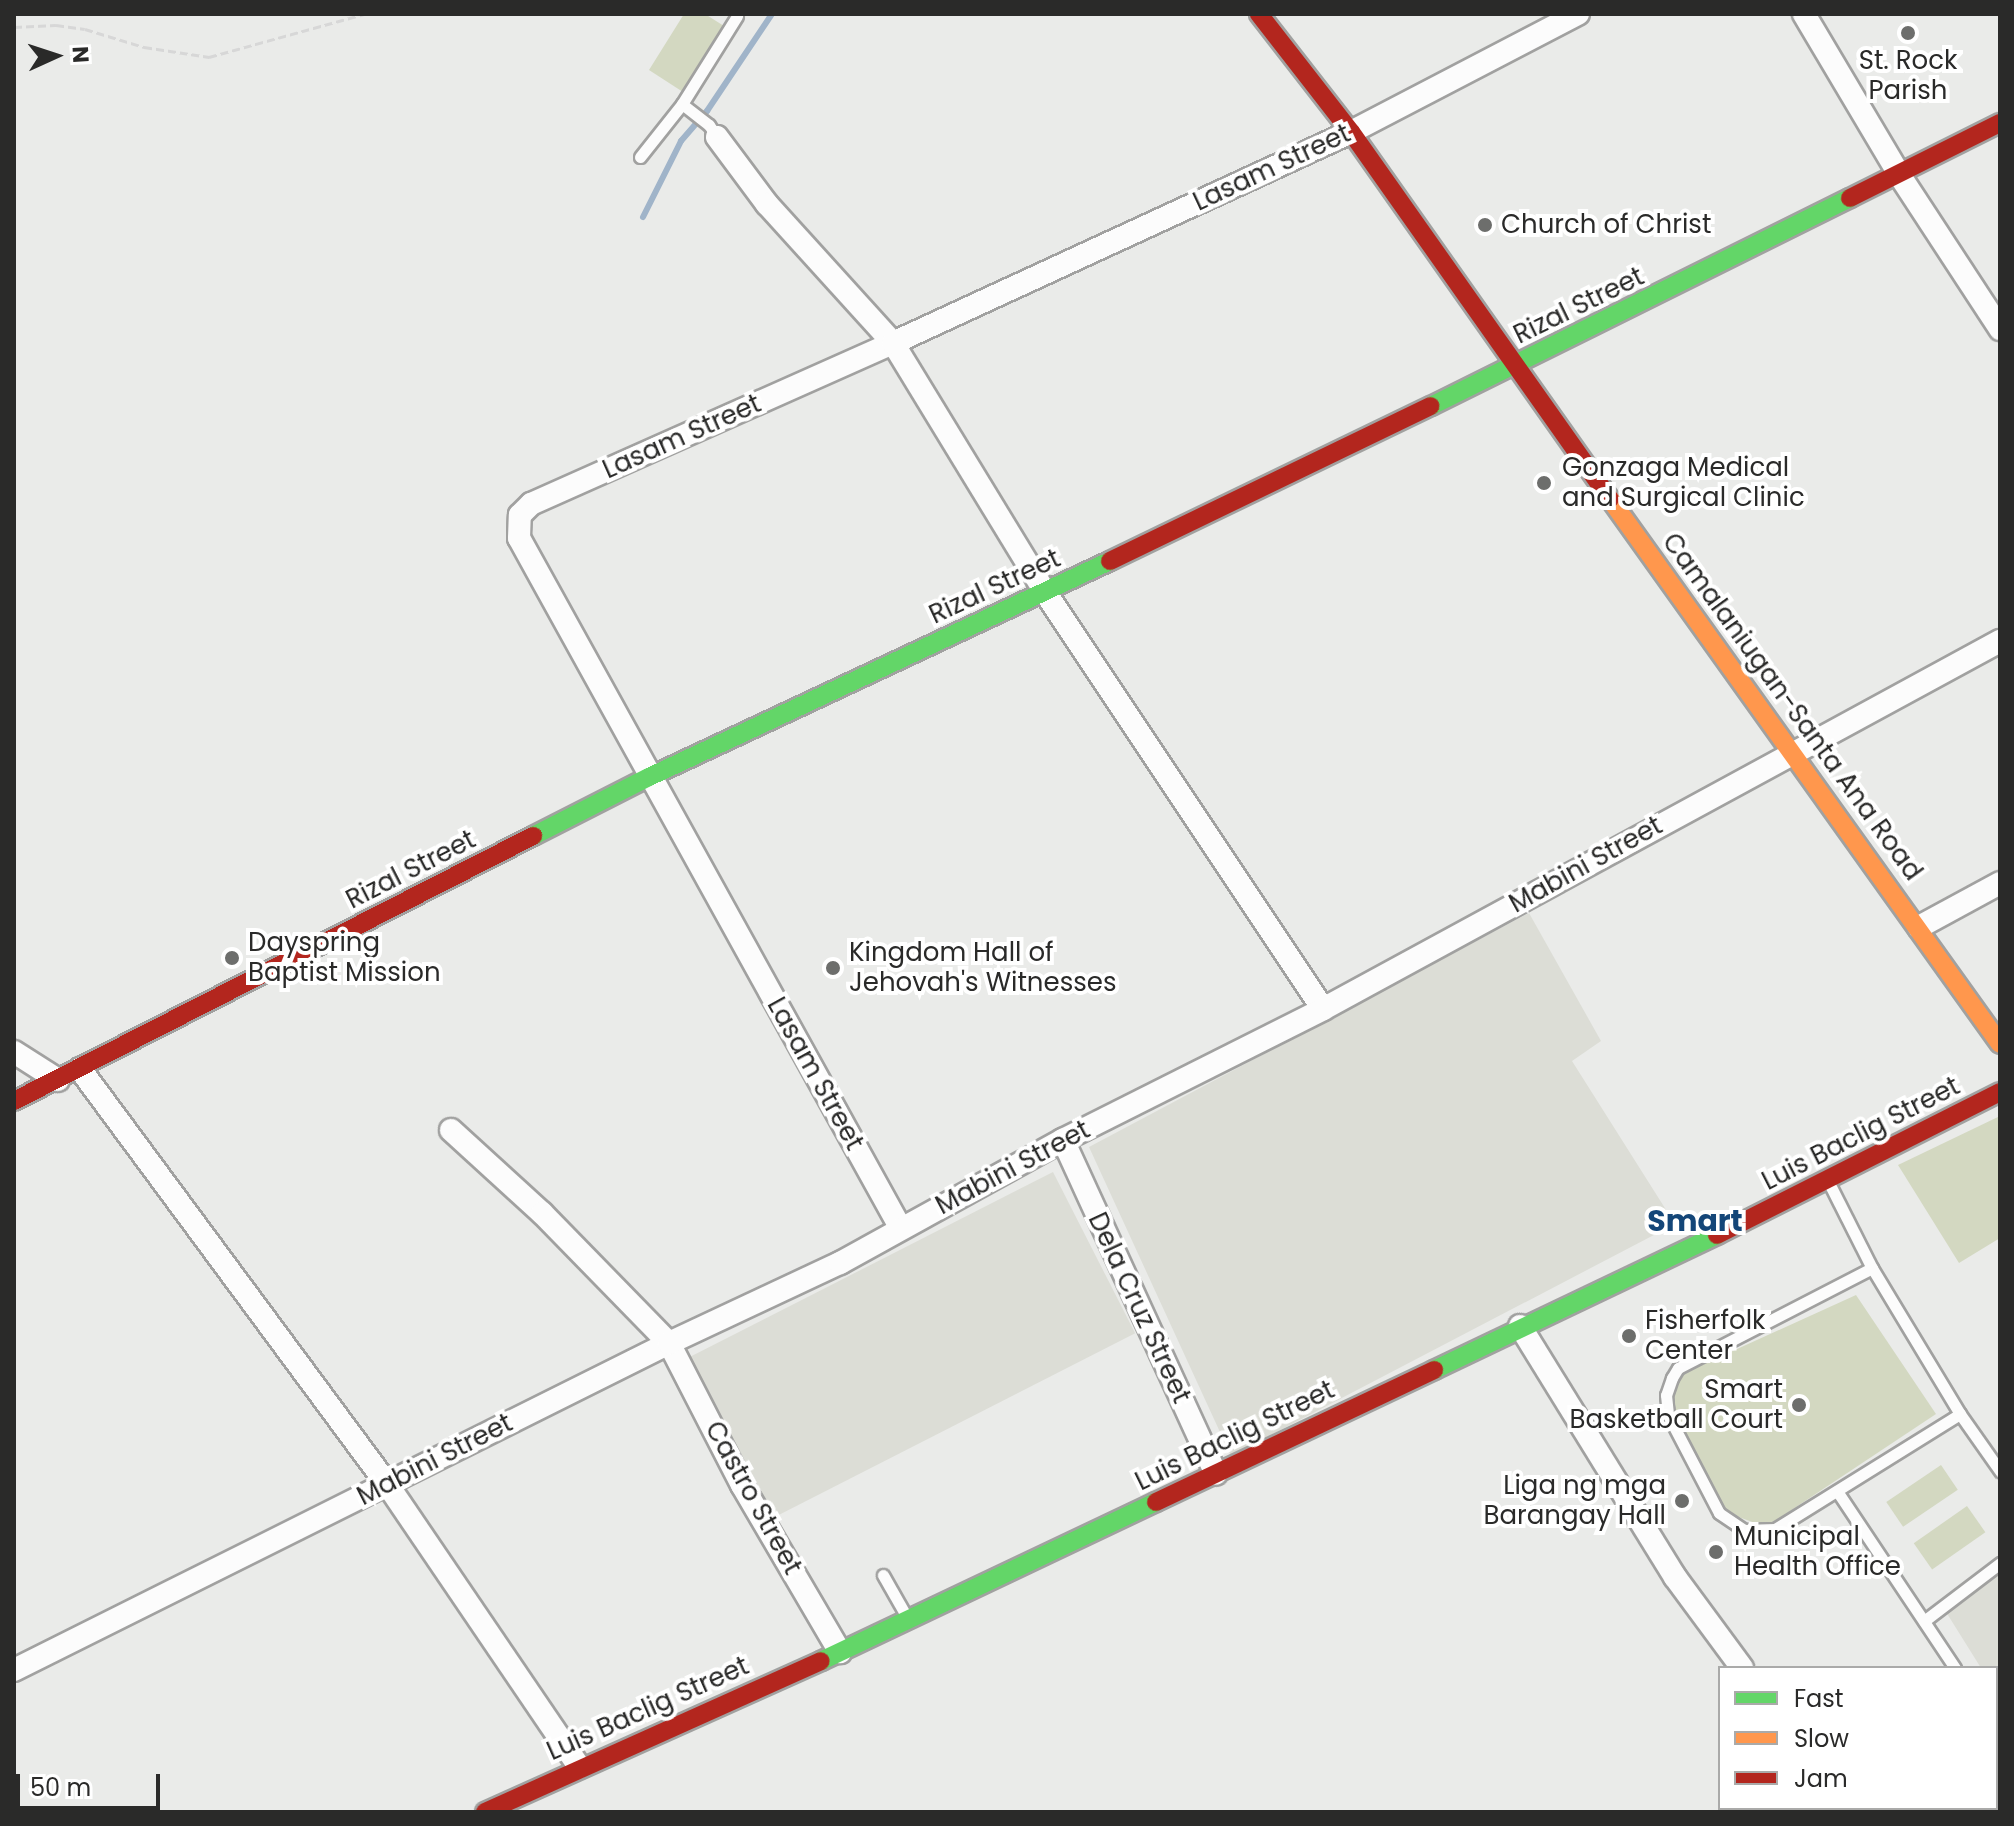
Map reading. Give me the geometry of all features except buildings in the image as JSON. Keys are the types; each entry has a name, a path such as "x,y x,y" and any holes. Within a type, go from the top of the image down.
{"street":[{"name":"Camalaniugan-Santa Ana Road","path":"1259,14 1351,132 2000,1044"},
{"name":"Lasam Street","path":"900,1227 519,538 520,515 531,504 893,343 1351,132 1578,14"},
{"path":"1804,14 1900,176 2000,329"},
{"name":"Rizal Street","path":"14,1101 649,777 1045,592 1517,365 1900,176 2000,123"},
{"path":"717,137 767,204 893,343 1045,592 1323,1009"},
{"name":"Mabini Street","path":"14,1670 669,1343 840,1263 900,1227 943,1208 1063,1140 1323,1009 2000,641"},
{"path":"1919,927 2000,883"},
{"path":"14,1052 58,1080"},
{"path":"80,1069 387,1484 579,1767"},
{"name":"Luis Baclig Street","path":"485,1812 579,1767 840,1652 1216,1474 1520,1326 1828,1182 2000,1092"},
{"name":"Castro Street","path":"451,1130 542,1213 669,1343 742,1485 840,1652"},
{"name":"Dela Cruz Street","path":"1063,1140 1216,1474"},
{"path":"1520,1326 1675,1577 1741,1666"}],"lane":[{"path":"640,157 682,104 737,16"},
{"path":"682,104 709,125 717,137"},
{"path":"1828,1182 1872,1268 1960,1414 2000,1471"},
{"path":"1872,1268 1678,1368 1666,1395 1673,1426 1719,1513 1735,1526 1754,1531 1775,1529 1960,1414"},
{"path":"1837,1491 1954,1666"},
{"path":"1924,1621 2000,1563"},
{"path":"883,1575 908,1620"}],"path":[{"path":"14,27 56,25 85,29 144,47 209,57 364,14"}],"shaded area":[{"path":"1529,913 1601,1041 1572,1061 1675,1224 1231,1456 1089,1147"},
{"path":"1053,1172 1135,1333 765,1522 682,1361"},
{"path":"2000,1572 2000,1697 1998,1666 1980,1666 1946,1612"}],"green space":[{"path":"684,14 705,14 724,26 683,92 649,70"},
{"path":"2000,1116 2000,1238 1959,1263 1898,1165"},
{"name":"Smart Basketball Court","path":"1856,1295 1936,1414 1766,1527 1725,1512 1669,1416 1668,1396 1682,1374"},
{"path":"1941,1465 1958,1490 1903,1527 1886,1502"},
{"path":"1967,1506 1985,1532 1932,1569 1914,1543"}],"waterway":[{"path":"643,217 681,141 707,111 772,14"}],"traffic: fast":[{"path":"1431,406 1850,198"},
{"path":"533,836 649,777 1110,561"},
{"path":"1434,1370 1717,1235"},
{"path":"821,1661 1156,1502"}],"traffic: slow":[{"path":"1610,499 2000,1044"}],"traffic: jam":[{"path":"1259,14 1351,132 1610,499"},
{"path":"1850,198 2000,123"},
{"path":"1110,561 1431,406"},
{"path":"14,1101 533,836"},
{"path":"1717,1235 2000,1092"},
{"path":"1156,1502 1434,1370"},
{"path":"485,1812 821,1661"}],"place":[{"name":"St. Rock Parish","path":"1908,33"},
{"name":"Church of Christ","path":"1485,225"},
{"name":"Gonzaga Medical and Surgical Clinic","path":"1544,483"},
{"name":"Dayspring Baptist Mission","path":"232,958"},
{"name":"Kingdom Hall of Jehovah's Witnesses","path":"833,968"},
{"name":"Fisherfolk Center","path":"1629,1336"},
{"name":"Smart Basketball Court","path":"1799,1405"},
{"name":"Liga ng mga Barangay Hall","path":"1682,1501"},
{"name":"Municipal Health Office","path":"1716,1552"}],"district":[{"name":"Smart","path":"1695,1221"}]}
